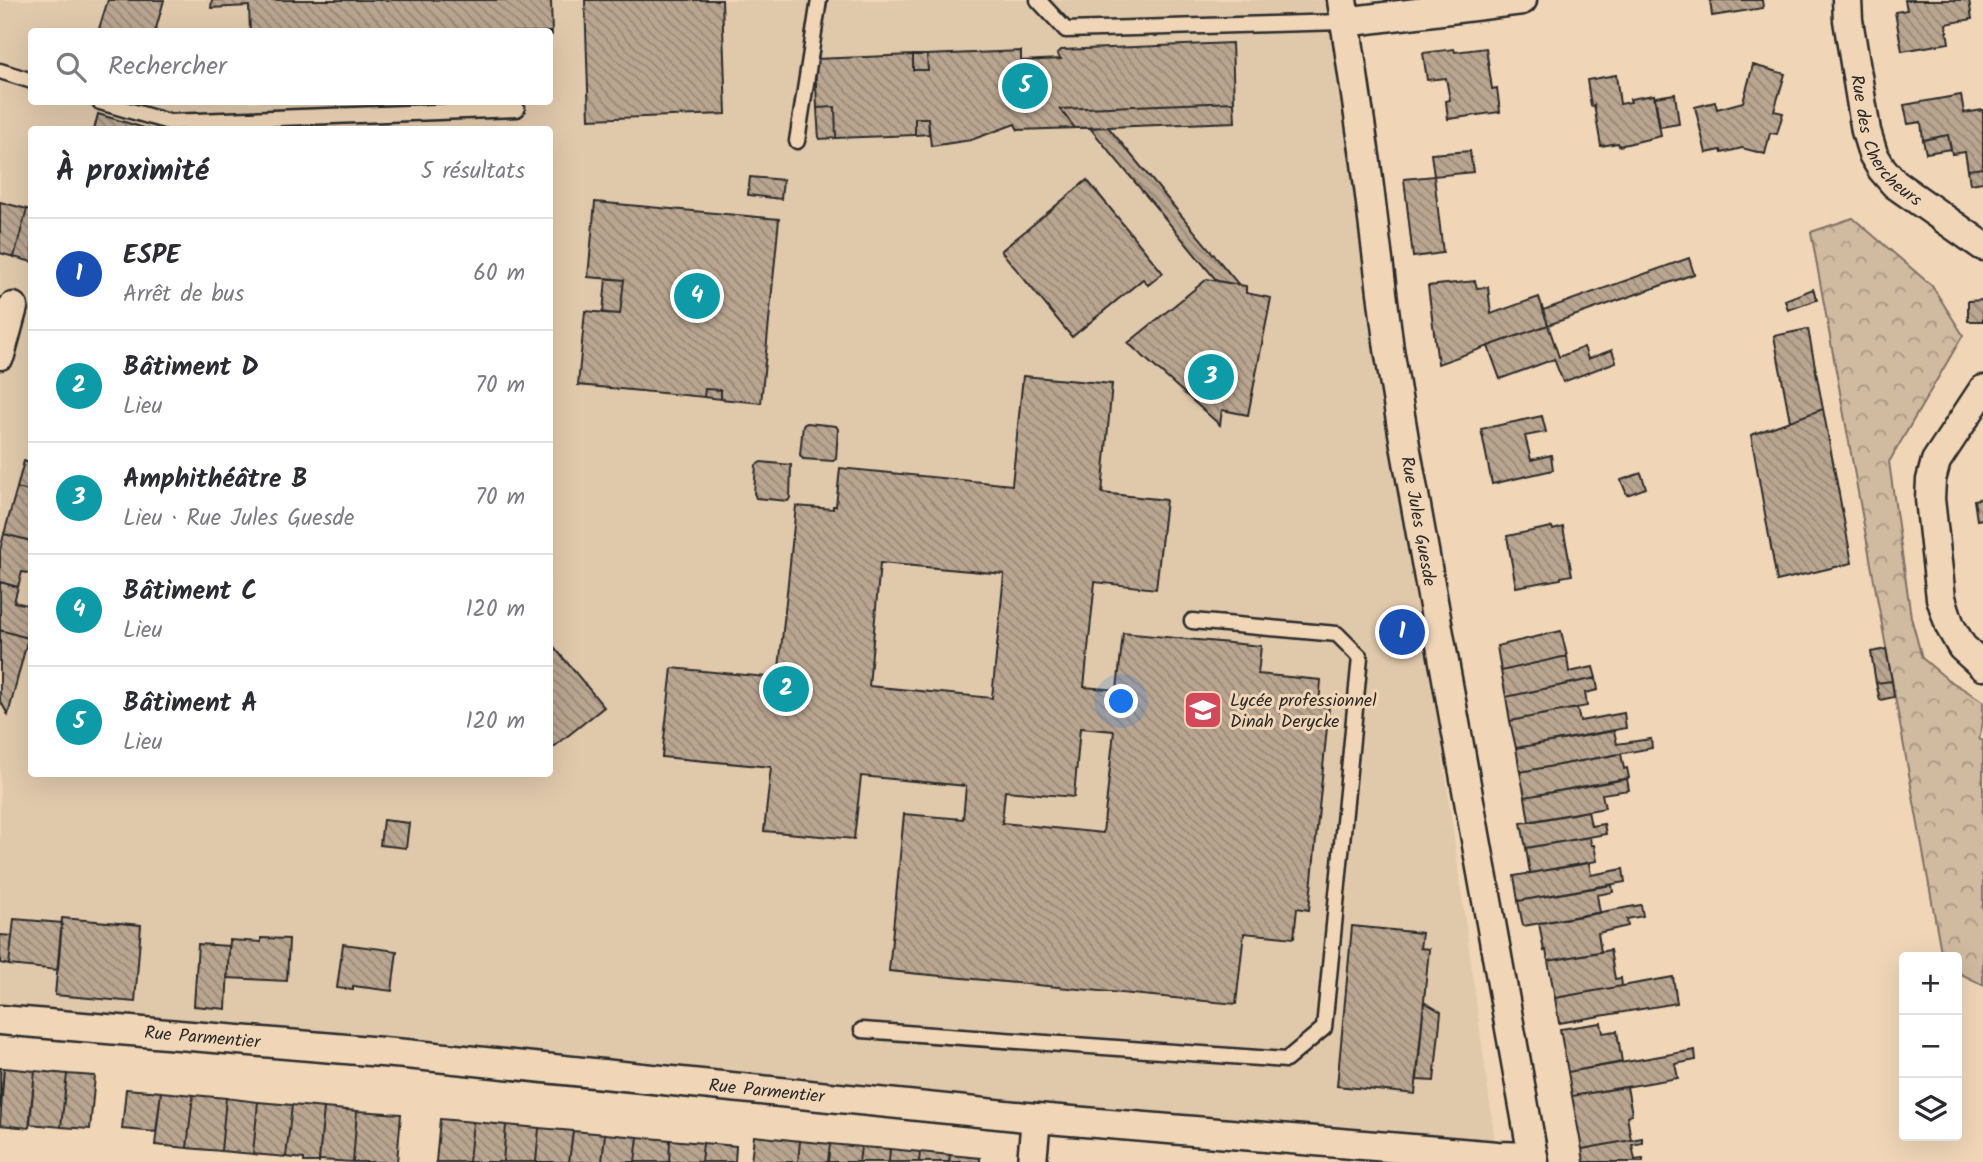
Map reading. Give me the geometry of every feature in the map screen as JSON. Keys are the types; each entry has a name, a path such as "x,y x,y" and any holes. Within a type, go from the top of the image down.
{"street":[{"path":"1343,11 1522,0"},
{"name":"Rue des Chercheurs","path":"1847,0 1866,131 1873,154 1895,184 1983,246"},
{"name":"Rue Jules Guesde","path":"1343,11 1366,163 1389,349 1533,1160"},
{"path":"0,355 13,307"},
{"path":"1983,390 1936,461 1930,499 1941,598 1950,626 1962,647 1983,666"},
{"name":"Rue Parmentier","path":"0,1020 405,1054 1036,1118 1533,1160"},
{"path":"1032,1162 1036,1118"}],"lane":[{"path":"797,141 819,0"},
{"path":"1038,0 1066,30 1343,11"},
{"path":"0,71 28,80"},
{"path":"110,105 169,122 517,109"},
{"path":"862,1030 1286,1060 1324,1028 1360,657 1337,634 1192,621"}],"shaded area":[{"path":"0,0 1341,0 1497,1156 0,1021"}],"green space":[{"path":"1853,218 1932,286 1963,335 1889,462 1911,617 1922,658 1947,679 1983,701 1983,722 1979,739 1983,741 1983,985 1962,974 1962,952 1941,952 1811,232"}],"building":[{"path":"108,0 164,0 156,28 99,28"},
{"path":"212,0 551,0 552,28 250,28 249,6 211,8"},
{"path":"585,0 722,0 726,114 589,119"},
{"path":"1710,0 1762,0 1763,8 1712,16"},
{"path":"1905,0 1969,0 1972,19 1946,24 1949,43 1902,51 1895,12 1907,10"},
{"path":"1232,43 1234,102 1060,109 1075,128 1018,130 1015,124 971,140 931,146 928,118 915,118 915,135 836,138 835,107 817,108 815,59 913,55 913,70 928,70 927,55 1021,51 1021,61 1061,59 1057,54 1061,50"},
{"path":"1486,48 1492,89 1497,88 1500,112 1448,119 1446,101 1450,100 1446,78 1427,80 1423,53"},
{"path":"913,55 927,55 928,70 913,70"},
{"path":"1753,65 1785,74 1774,111 1783,113 1777,134 1770,133 1765,154 1742,148 1722,153 1721,150 1706,153 1695,107 1715,102 1717,109 1743,102"},
{"path":"1616,75 1620,104 1631,102 1630,99 1654,95 1661,136 1619,146 1618,143 1601,146 1587,80"},
{"path":"1675,94 1679,124 1660,127 1655,97"},
{"path":"1961,95 1964,113 1983,110 1983,168 1968,170 1965,152 1952,154 1948,135 1923,140 1921,122 1908,124 1904,105"},
{"path":"1234,102 1235,122 1075,128 1060,109"},
{"path":"835,107 836,138 819,139 817,108"},
{"path":"98,114 138,126 95,126"},
{"path":"915,118 928,118 929,134 915,135"},
{"path":"1108,127 1239,285 1217,281 1090,128"},
{"path":"1948,135 1951,149 1926,153 1923,140"},
{"path":"1470,151 1473,172 1434,176 1431,154"},
{"path":"1983,168 1983,182 1970,184 1968,170"},
{"path":"1434,176 1443,253 1413,257 1404,179"},
{"path":"750,177 783,180 781,199 748,195"},
{"path":"1087,180 1163,273 1148,285 1143,279 1072,337 1001,251"},
{"path":"0,202 27,209 14,257 0,253"},
{"path":"595,202 779,219 761,403 721,399 721,390 705,389 704,397 578,385 585,311 620,314 624,280 588,277"},
{"path":"27,209 28,209 28,261 14,257"},
{"path":"1689,258 1694,274 1548,325 1543,310"},
{"path":"606,278 624,280 620,314 603,313"},
{"path":"1207,279 1246,286 1246,293 1271,298 1248,415 1222,410 1220,425 1128,343"},
{"path":"1475,281 1477,288 1488,287 1491,314 1539,297 1548,325 1438,364 1428,286"},
{"path":"1813,289 1817,300 1788,310 1785,300"},
{"path":"1983,300 1983,321 1968,321 1968,301"},
{"path":"1548,325 1559,357 1584,347 1588,359 1612,350 1616,362 1563,382 1554,359 1500,379 1488,346"},
{"path":"1808,329 1823,409 1790,421 1774,336"},
{"path":"1023,376 1112,384 1102,493 1166,500 1156,589 1095,582 1084,687 1117,690 1123,633 1261,646 1258,674 1321,680 1319,706 1329,707 1309,910 1297,908 1294,938 1244,933 1236,1004 889,971 904,814 963,819 966,786 861,776 854,839 764,831 771,767 662,757 672,668 778,678 796,506 833,509 833,506 836,506 840,468 1012,485","holes":["880,563 1004,574 992,698 869,686","1080,728 1114,731 1103,833 1002,823 1005,791 1074,797"]},
{"path":"705,389 721,390 721,399 704,397"},
{"path":"1823,409 1852,563 1777,581 1751,435"},
{"path":"1542,416 1546,432 1525,436 1531,460 1551,455 1553,470 1492,484 1481,429"},
{"path":"807,423 836,426 836,459 803,459 800,455 803,425"},
{"path":"24,461 28,462 28,491 17,488"},
{"path":"761,462 791,465 788,501 756,498 756,465"},
{"path":"1641,473 1646,488 1627,495 1621,480"},
{"path":"17,488 28,491 28,540 4,534"},
{"path":"1983,498 1983,519 1977,520 1974,500"},
{"path":"1552,527 1553,530 1563,527 1572,575 1516,587 1507,536"},
{"path":"4,534 28,540 28,573 22,572 18,587 0,582 0,550"},
{"path":"0,582 18,587 14,602 28,605 28,638 0,630"},
{"path":"0,630 28,638 8,715 0,700"},
{"path":"1561,631 1567,656 1501,671 1497,646"},
{"path":"553,646 604,707 553,748"},
{"path":"1886,649 1892,681 1876,683 1871,652"},
{"path":"1567,656 1569,672 1593,667 1596,678 1506,697 1501,671"},
{"path":"1596,678 1598,690 1585,693 1587,706 1510,721 1506,697"},
{"path":"1892,681 1894,697 1880,700 1876,683"},
{"path":"1577,708 1580,721 1624,713 1626,728 1516,748 1510,721"},
{"path":"1614,731 1617,744 1651,739 1652,748 1520,772 1516,748"},
{"path":"1621,754 1629,778 1525,797 1520,772"},
{"path":"1627,779 1629,790 1602,794 1605,808 1529,822 1525,797"},
{"path":"1588,811 1591,826 1604,824 1606,834 1526,848 1521,823"},
{"path":"383,820 409,823 406,848 380,845"},
{"path":"1590,837 1597,861 1530,873 1526,848"},
{"path":"1589,863 1591,875 1623,869 1625,882 1518,901 1514,876"},
{"path":"1612,885 1613,892 1597,895 1600,913 1523,926 1518,901"},
{"path":"1641,905 1643,916 1627,919 1628,926 1598,933 1601,952 1548,961 1539,923"},
{"path":"62,918 141,925 135,1002 55,995"},
{"path":"14,919 62,923 58,970 9,965"},
{"path":"1352,926 1422,933 1420,948 1429,949 1415,1094 1337,1086"},
{"path":"0,935 12,936 9,965 0,963"},
{"path":"261,938 289,939 287,981 227,978 230,940 261,942"},
{"path":"198,944 229,946 226,1009 194,1006"},
{"path":"343,944 397,951 392,991 353,986 353,990 337,988"},
{"path":"1610,950 1615,979 1621,978 1622,986 1555,998 1548,961"},
{"path":"1673,977 1677,1003 1559,1023 1555,998"},
{"path":"1424,1002 1441,1012 1434,1081 1417,1080"},
{"path":"1601,1023 1603,1033 1617,1031 1622,1062 1568,1072 1560,1029"},
{"path":"1695,1050 1696,1060 1675,1064 1678,1078 1572,1096 1568,1072"},
{"path":"0,1068 4,1068 0,1109"},
{"path":"4,1068 35,1071 29,1128 0,1125"},
{"path":"35,1071 67,1074 61,1127 30,1124"},
{"path":"67,1074 95,1076 90,1129 61,1127"},
{"path":"1627,1087 1632,1114 1627,1116 1631,1140 1582,1149 1572,1096"},
{"path":"126,1089 161,1092 156,1132 122,1129"},
{"path":"161,1092 193,1095 187,1148 155,1145"},
{"path":"193,1095 226,1098 221,1151 187,1148"},
{"path":"226,1098 258,1102 253,1154 221,1151"},
{"path":"258,1102 292,1105 286,1157 253,1154"},
{"path":"292,1105 324,1108 319,1162 304,1162 304,1159 286,1157"},
{"path":"324,1108 357,1111 353,1162 319,1160"},
{"path":"357,1111 401,1114 397,1162 353,1162"},
{"path":"440,1119 473,1122 469,1162 436,1162"},
{"path":"473,1122 506,1125 503,1162 469,1162"},
{"path":"506,1125 539,1128 536,1162 503,1162"},
{"path":"539,1128 573,1131 569,1162 536,1162"},
{"path":"573,1131 605,1134 602,1162 569,1162"},
{"path":"605,1134 638,1137 635,1162 602,1162"},
{"path":"754,1136 800,1141 798,1162 751,1162"},
{"path":"638,1137 670,1140 669,1162 635,1162"},
{"path":"1642,1138 1642,1143 1632,1145 1635,1160 1643,1159 1643,1162 1584,1162 1582,1149"},
{"path":"670,1140 703,1143 701,1162 669,1162"},
{"path":"800,1141 830,1144 828,1162 798,1162"},
{"path":"703,1143 736,1146 735,1162 701,1162"},
{"path":"830,1144 861,1147 859,1162 828,1162"},
{"path":"861,1147 890,1149 889,1162 859,1162"},
{"path":"890,1149 920,1152 919,1162 889,1162"},
{"path":"920,1152 950,1155 949,1162 919,1162"},
{"path":"950,1155 980,1158 980,1162 949,1162"}],"place":[{"name":"Bâtiment A","path":"1025,86"},
{"name":"Bâtiment C","path":"697,296"},
{"name":"Amphithéâtre B","path":"1211,377"},
{"name":"ESPE","path":"1402,632"},
{"name":"Bâtiment D","path":"786,689"},
{"name":"Lycée professionnel Dinah Derycke","path":"1203,710"}]}
